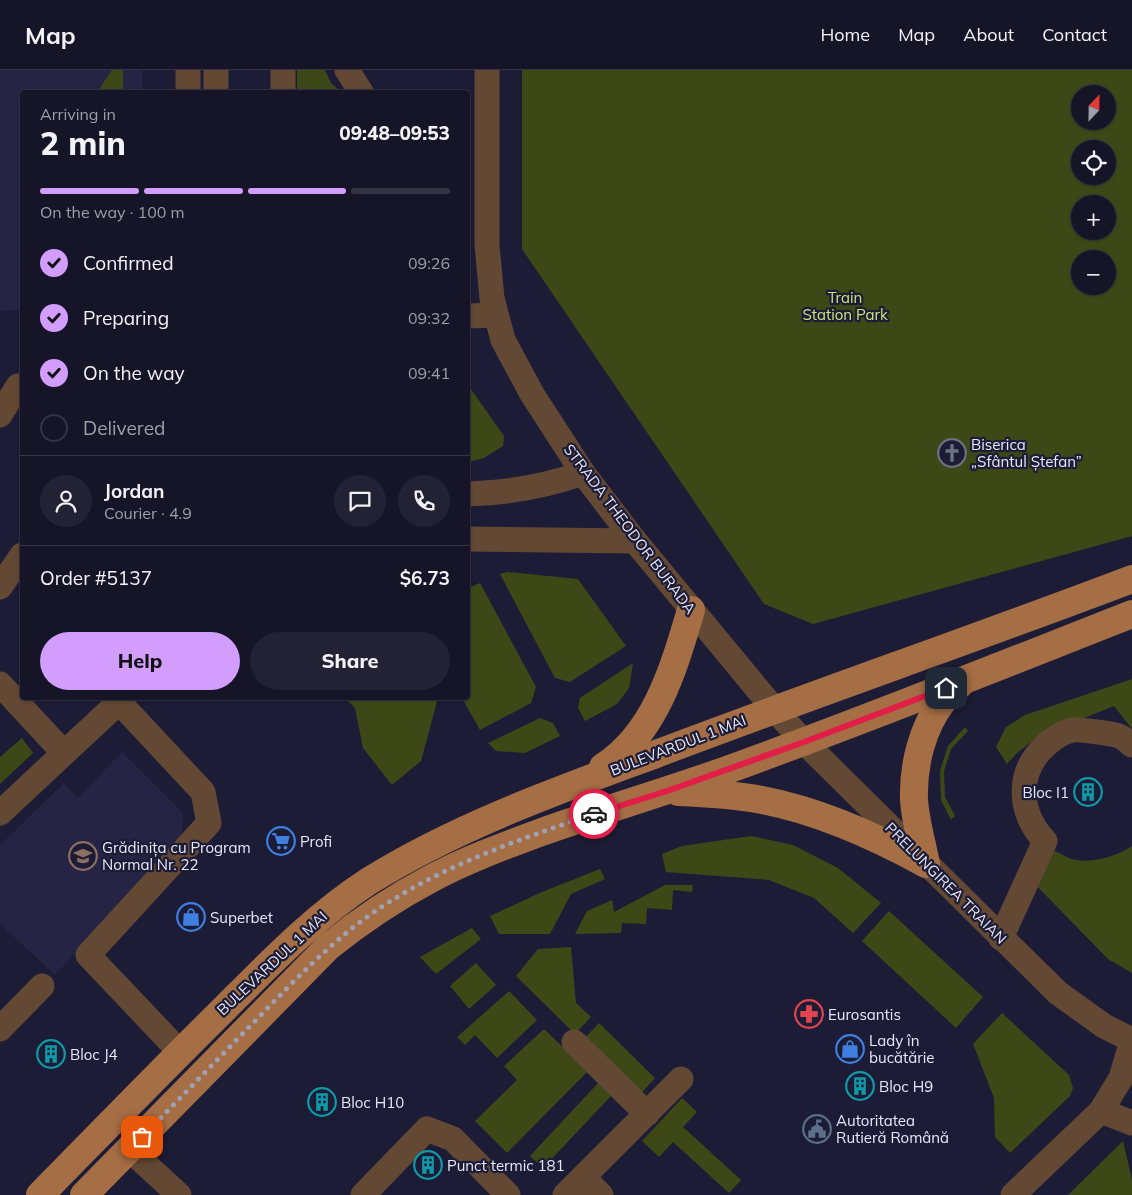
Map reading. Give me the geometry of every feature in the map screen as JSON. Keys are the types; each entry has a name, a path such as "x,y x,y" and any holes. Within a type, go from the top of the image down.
{"main road":[{"name":"BULEVARDUL 1 MAI","path":"40,1195 180,1052 297,937 329,910 369,881 413,856 467,829 578,783 774,709 1132,579"},
{"path":"578,783 606,765 638,735 657,705 674,665 691,610"},
{"name":"BULEVARDUL 1 MAI","path":"84,1195 309,966 350,930 386,904 435,876 488,851 667,791 804,742 1132,614"},
{"path":"926,864 914,801 914,780 917,760 931,720 943,701 963,681"},
{"path":"667,791 722,794 762,800 797,809 843,824 926,864"}],"street":[{"path":"188,70 188,90"},
{"path":"216,70 216,90"},
{"path":"283,70 283,90"},
{"path":"347,70 360,90"},
{"name":"STRADA THEODOR BURADA","path":"487,70 487,245 489,276 503,340 522,376 583,473 635,541 774,709"},
{"path":"470,316 496,315"},
{"path":"0,415 18,386 20,386"},
{"path":"470,494 535,487 583,473"},
{"path":"470,539 635,541"},
{"path":"0,684 64,753"},
{"path":"0,813 119,702 203,792 208,823 88,955 180,1052"},
{"name":"PRELUNGIREA TRAIAN","path":"774,709 804,742 1058,993 1104,1026 1132,1041"},
{"path":"1001,938 1045,841 1036,831 1027,812 1024,791 1027,771 1038,752 1053,738 1073,730 1118,736 1132,745"},
{"path":"0,1029 42,986"},
{"path":"1013,1195 1101,1111 1121,1078 1132,1041"},
{"path":"574,1042 647,1114"},
{"path":"564,1195 681,1079"},
{"path":"1101,1111 1132,1123"},
{"path":"363,1195 427,1129 453,1139 508,1195"},
{"path":"130,1149 179,1195"},
{"path":"583,1177 601,1195"}],"shaded area":[{"path":"0,70 142,70 142,90 20,90 20,310 0,311"},
{"name":"Grădinița cu Program Normal Nr. 22","path":"122,752 183,813 182,839 55,975 0,924 0,845 64,783 78,798"}],"green space":[{"path":"112,70 123,70 123,90 98,90"},
{"path":"297,70 325,70 331,83 339,90 297,90"},
{"name":"Train Station Park","path":"522,70 1132,70 1132,536 813,624 764,604 522,249"},
{"path":"470,388 504,436 503,446 484,458 470,462"},
{"path":"507,572 578,579 626,646 570,682 555,678 500,574"},
{"path":"480,583 536,687 531,703 480,730 463,700 470,700 470,588"},
{"path":"633,663 629,688 617,704 585,721 578,708 580,698"},
{"path":"1132,679 1132,729 1114,706 1039,736 1017,753 1007,764 996,747 1006,727 1025,715"},
{"path":"347,700 437,700 421,761 392,785 363,748 355,708"},
{"path":"540,718 553,723 560,736 525,753 496,751 488,743"},
{"path":"965,727 968,731 951,749 944,771 945,797 955,816 951,820 941,800 940,771 948,746"},
{"path":"22,738 33,753 0,784 0,757"},
{"path":"751,836 793,845 838,868 881,903 853,933 814,898 769,880 666,872 662,854 682,846"},
{"path":"1132,846 1132,973 1108,959 1025,874 1051,849 1069,858 1085,861 1102,859 1118,854"},
{"path":"600,869 605,879 571,894 550,934 499,934 490,916 542,892"},
{"path":"665,885 693,885 692,892 673,890 672,910 647,908 646,924 622,923 621,933 575,934 587,911 612,900 614,912"},
{"path":"889,911 983,997 956,1028 862,941"},
{"path":"472,928 481,939 436,974 420,957"},
{"path":"571,947 576,1003 591,1017 575,1034 516,976 538,949"},
{"path":"476,963 496,985 469,1009 450,986"},
{"path":"509,991 537,1020 497,1058 475,1035 465,1045 457,1037"},
{"path":"1002,1013 1069,1075 1073,1088 1070,1096 1010,1153 995,1137 994,1098 973,1044"},
{"path":"599,1023 655,1078 638,1097 582,1041"},
{"path":"544,1029 588,1071 507,1153 475,1121 517,1080 504,1066"},
{"path":"599,1082 612,1095 543,1168 530,1156"},
{"path":"682,1098 697,1112 683,1127 741,1180 729,1193 673,1142 659,1157 642,1141"},
{"path":"1123,1141 1132,1180 1132,1195 1068,1195"}],"way so far":[{"path":"142,1137 328,947 386,904 435,876 488,851 594,814"}],"place":[{"name":"Biserica „Sfântul Ștefan”","path":"952,453"},
{"name":"Bloc I1","path":"1088,792"},
{"name":"Profi","path":"281,841"},
{"name":"Grădinița cu Program Normal Nr. 22","path":"83,856"},
{"name":"Superbet","path":"191,917"},
{"name":"Eurosantis","path":"809,1014"},
{"name":"Lady în bucătărie","path":"850,1049"},
{"name":"Bloc J4","path":"51,1054"},
{"name":"Bloc H9","path":"860,1086"},
{"name":"Bloc H10","path":"322,1102"},
{"name":"Autoritatea Rutieră Română","path":"817,1129"},
{"name":"Punct termic 181","path":"428,1165"}],"route":[{"path":"594,814 667,791 804,742 946,688"}]}
